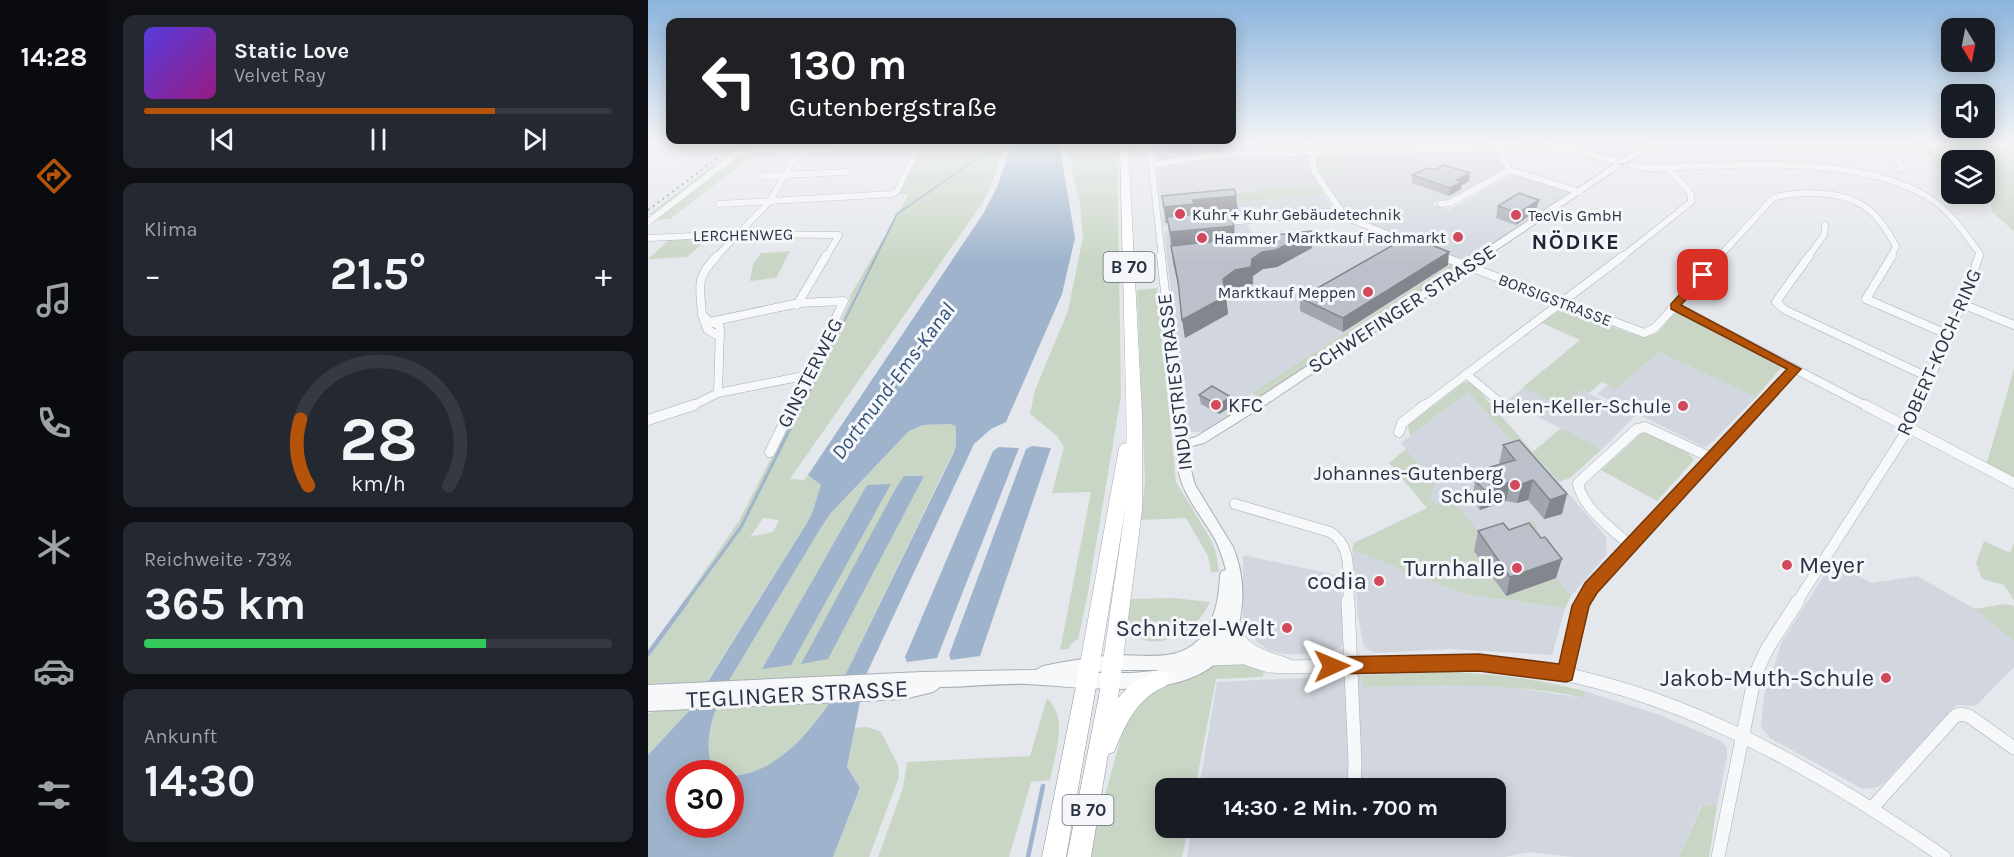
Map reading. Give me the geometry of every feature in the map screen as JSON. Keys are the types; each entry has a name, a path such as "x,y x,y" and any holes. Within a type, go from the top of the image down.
{"main road":[{"name":"B 70","path":"1054,857 1100,673 1134,509 1134,391 1126,182"},
{"name":"B 70","path":"1079,857 1097,764 1100,673"},
{"name":"B 70","path":"1097,764 1120,712 1131,697 1147,683 1159,679"}],"street":[{"path":"648,222 699,182"},
{"path":"720,337 707,329 702,315 700,280 702,272 771,201 780,182"},
{"path":"719,204 882,196 897,191 902,182"},
{"name":"INDUSTRIESTRASSE","path":"1100,673 1159,679 1186,672 1205,655 1209,644 1224,627 1234,606 1233,571 1228,552 1188,485 1153,182"},
{"path":"1321,182 1340,211 1351,220 1420,247"},
{"path":"1441,204 1450,203 1488,182"},
{"path":"1548,182 1580,192"},
{"name":"SCHWEFINGER STRASSE","path":"1182,445 1207,437 1594,182"},
{"path":"1400,432 1402,423 1562,303 1691,202 1691,194 1681,182"},
{"name":"ROBERT-KOCH-RING","path":"1718,857 1755,675 1767,649 1909,428 1962,304 1980,254 1933,200 1896,182"},
{"path":"1949,335 1866,299 1896,246 1864,206 1850,200 1818,195 1783,194 1773,198 1674,306 2014,483"},
{"path":"1216,223 1340,211"},
{"path":"1825,225 1824,235 1776,302 1785,310 1930,378"},
{"name":"LERCHENWEG","path":"648,238 738,234 838,235 797,305"},
{"name":"BORSIGSTRASSE","path":"1430,251 1644,333 1655,328 1674,306"},
{"name":"GINSTERWEG","path":"770,452 844,304 842,300 836,300 797,305"},
{"path":"1962,304 2014,325"},
{"path":"710,322 797,305"},
{"path":"702,315 710,322 719,325 718,393"},
{"path":"1566,674 1581,606 1591,588 1710,457 1795,369"},
{"path":"1466,374 1502,404"},
{"path":"648,420 699,404 718,393 809,375"},
{"path":"1630,545 1580,494 1578,483 1637,429 1645,427 1710,457"},
{"path":"1234,504 1330,532 1340,538 1346,547 1353,746 1357,778"},
{"name":"INDUSTRIESTRASSE","path":"1100,673 1236,650 1224,627"},
{"path":"1236,650 1275,667 1479,663 1566,674 1629,693 1743,736 1809,770 1872,808 1944,857"},
{"name":"TEGLINGER STRASSE","path":"648,703 684,702 726,694 840,683 904,691 946,681 1100,673"},
{"name":"TEGLINGER STRASSE","path":"648,693 701,689 726,694 826,695 869,688"},
{"path":"1872,808 1955,716 1961,714 1970,716 2014,748"}],"shaded area":[{"path":"1158,182 1317,182 1318,184 1222,193 1224,204 1324,194 1331,206 1328,210 1163,226"},
{"path":"1324,182 1482,182 1447,202 1440,199 1432,204 1449,210 1498,182 1543,182 1568,190 1570,193 1469,260 1462,261 1353,219 1343,210"},
{"path":"1247,222 1258,251 1352,237 1374,231 1455,262 1251,393 1249,400 1241,405 1243,407 1206,432 1191,432 1188,430 1164,233 1169,230"},
{"name":"Helen-Keller-Schule","path":"1659,352 1756,397 1707,447 1704,447 1597,394 1608,385 1616,389"},
{"path":"1543,371 1635,416 1602,449 1507,401"},
{"path":"1468,392 1519,450 1540,461 1606,537 1607,554 1571,596 1556,578 1506,596 1427,508 1435,482 1401,443"},
{"path":"1352,550 1464,594 1565,608 1552,655 1451,649 1377,653 1368,650 1363,644 1358,615"},
{"path":"1243,555 1341,576 1345,644 1327,654 1283,654 1268,650 1257,642 1243,620"},
{"name":"Jakob-Muth-Schule","path":"1832,563 1872,583 1917,576 1975,609 2014,641 2014,667 1976,706 1956,705 1882,785 1873,788 1863,789 1770,738 1761,727 1764,695 1782,642"},
{"path":"1362,675 1363,687 1448,683 1511,687 1583,698 1584,691 1657,714 1721,741 1727,748 1727,757 1717,806 1701,805 1679,857 1574,857 1529,852 1504,857 1187,857 1190,838 1506,838 1506,778 1201,778 1217,682"}],"green space":[{"path":"691,182 719,182 670,219 653,220 659,214 648,215"},
{"path":"903,182 992,182 983,202 790,479 804,480 808,475 821,485 811,516 706,683 648,684 648,653 739,521 849,304 850,296 909,194 897,194","holes":["763,518 779,520 773,532 750,537"]},
{"path":"1075,182 1118,182 1121,396 1078,639 1070,645 1069,649 1060,650 1091,492 1052,493 1064,447 1057,436 1030,414 1035,390 1068,311 1083,237"},
{"path":"1995,182 2014,182 2014,231 1992,212 1991,204 1995,204"},
{"path":"1318,184 1324,194 1225,204 1221,194"},
{"path":"710,237 687,257 648,259 670,239"},
{"path":"790,251 776,278 750,281 753,265 761,253"},
{"path":"1455,262 1459,267 1259,398 1251,393"},
{"path":"1157,288 1176,482 1210,538 1216,552 1219,572 1211,572 1208,556 1186,518 1141,520 1145,481 1137,290"},
{"path":"1566,309 1587,315 1622,331 1645,336 1658,332 1678,312 1779,364 1781,368 1756,397 1659,352 1616,389 1602,382 1589,393 1581,390 1562,406 1523,387 1580,340 1542,323 1560,310"},
{"path":"2014,369 2014,480 1986,466"},
{"path":"1464,382 1472,383 1533,452 1561,428 1602,449 1570,478 1559,482 1540,461 1519,450 1468,392 1410,436 1408,425"},
{"path":"923,425 957,426 956,446 837,692 817,720 793,747 764,767 744,774 744,760 710,760 710,732 722,692 822,526 830,514 909,431"},
{"path":"1642,433 1671,443 1694,460 1657,501 1601,470"},
{"path":"1406,449 1435,482 1430,499 1436,504 1453,499 1482,537 1533,521 1539,529 1474,551 1505,596 1556,578 1571,596 1565,608 1464,594 1352,550 1354,543 1427,508 1389,463"},
{"path":"1984,541 2010,553 2014,543 2014,600 2004,585 1982,579 1976,563"},
{"path":"1172,598 1210,602 1193,626 1168,640 1148,641 1129,636 1126,631 1131,599"},
{"path":"2005,604 2014,606 2014,641 1975,609"},
{"path":"1239,662 1264,670 1263,677 1216,679 1197,778 1155,778 1155,838 1186,838 1182,857 1088,857 1128,712 1143,692 1215,663"},
{"path":"1450,672 1551,683 1584,691 1584,698 1501,687 1446,685 1363,687 1362,675"},
{"path":"699,694 690,710 648,755 648,714"},
{"path":"1047,698 1054,706 1059,726 1059,737 1050,780 1031,782 1009,857 878,857 903,788 907,762 1030,756"},
{"path":"868,727 881,732 898,765 899,777 869,857 833,857 860,789 847,767 854,728"},
{"path":"1702,805 1717,806 1709,857 1679,857"}],"water":[{"name":"Dortmund-Ems-Kanal","path":"999,182 1066,182 1075,238 1062,294 1006,422 991,429 974,444 865,677 847,767 860,788 833,857 648,857 648,755 690,710 811,516 821,485 808,475 983,214","holes":["950,424 956,426 956,446 837,692 817,720 793,747 764,767 744,774 744,838 666,838 666,760 710,760 710,732 722,692 830,514 909,431 923,425"]},
{"path":"1032,446 1051,448 980,656 951,660 949,655 1026,449"},
{"path":"999,447 1019,448 937,658 907,662 905,657 993,451"},
{"path":"904,476 924,476 828,659 801,664 896,488"},
{"path":"891,484 791,665 762,669 867,485"}],"building":[{"path":"1432,182 1462,182 1450,188"},
{"path":"1234,189 1236,196 1193,200 1194,204 1164,207 1162,196"},
{"path":"1519,193 1539,200 1518,213 1498,206"},
{"path":"1229,211 1234,226 1170,232 1167,217"},
{"path":"1312,231 1276,250 1262,252 1252,259 1251,267 1235,270 1223,279 1226,296 1182,320 1171,246"},
{"name":"Marktkauf Meppen","path":"1409,236 1449,252 1343,318 1300,298"},
{"path":"1212,386 1231,397 1218,405 1199,395"},
{"path":"1519,440 1567,494 1550,500 1533,480 1522,484 1510,482 1484,490 1475,480 1482,477 1477,471 1515,460 1503,445"},
{"path":"1503,523 1509,530 1529,523 1541,538 1545,537 1562,559 1510,577 1478,531"}],"waterway":[{"path":"802,407 897,214 943,182"},
{"path":"686,602 741,527 802,405"},
{"path":"648,654 687,601"},
{"path":"1028,857 1043,786"}],"railway":[{"path":"648,210 685,182"}],"place":[{"name":"Kuhr + Kuhr Gebäudetechnik","path":"1180,214"},
{"name":"TecVis GmbH","path":"1516,215"},
{"name":"Marktkauf Fachmarkt","path":"1458,237"},
{"name":"Hammer","path":"1202,238"},
{"name":"Marktkauf Meppen","path":"1368,292"},
{"name":"KFC","path":"1216,405"},
{"name":"Helen-Keller-Schule","path":"1683,406"},
{"name":"Johannes-Gutenberg Schule","path":"1515,485"},
{"name":"Meyer","path":"1787,565"},
{"name":"Turnhalle","path":"1517,568"},
{"name":"codia","path":"1379,581"},
{"name":"Schnitzel-Welt","path":"1287,628"},
{"name":"Jakob-Muth-Schule","path":"1886,678"}],"district":[{"name":"NÖDIKE","path":"1576,242"}],"route":[{"path":"1332,666 1479,663 1566,674 1581,606 1591,588 1710,457 1795,369 1674,306 1703,275"}]}
